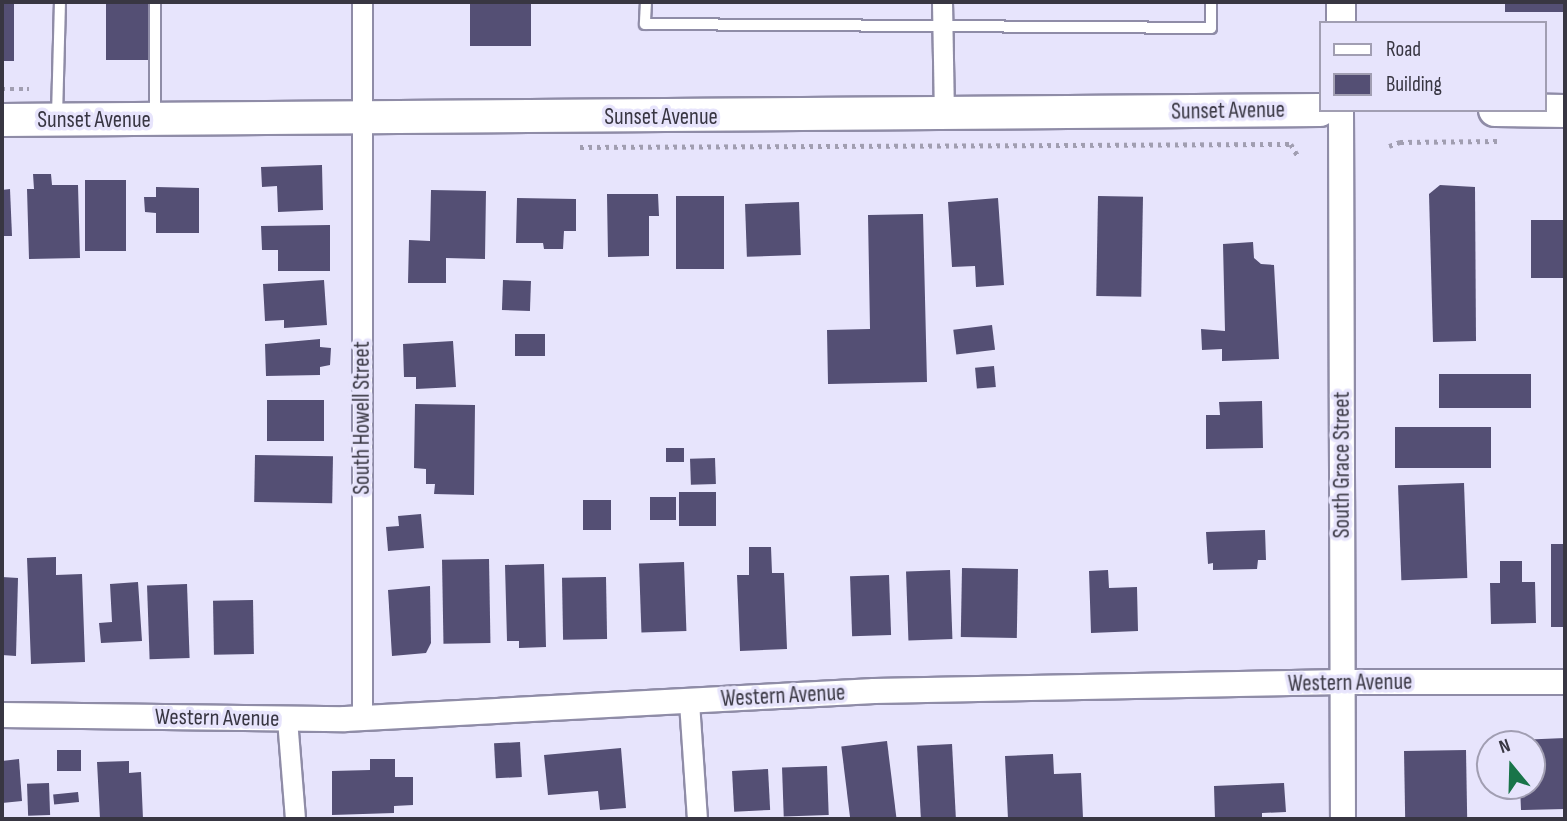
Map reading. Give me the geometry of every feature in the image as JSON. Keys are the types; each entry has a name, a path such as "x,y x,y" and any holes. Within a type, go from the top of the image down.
{"main road":[{"path":"1341,2 1341,21"},
{"name":"Sunset Avenue","path":"2,120 944,115 1318,110"},
{"path":"1546,111 1565,111"}],"street":[{"name":"South Howell Street","path":"362,2 362,718"},
{"path":"942,2 944,115"},
{"name":"South Grace Street","path":"1341,112 1343,819"},
{"name":"Western Avenue","path":"2,715 362,718 874,691 1343,682 1565,682"},
{"path":"689,702 697,819"},
{"path":"287,719 295,819"}],"lane":[{"path":"57,120 60,2"},
{"path":"155,2 155,120"},
{"path":"646,2 645,24 1211,28 1211,2"}],"path":[{"path":"1389,146 1400,142 1510,141"},
{"path":"578,147 1291,144 1298,156"}],"building":[{"path":"2,2 14,2 14,61 2,61"},
{"path":"106,2 149,2 149,60 106,60"},
{"path":"470,2 531,2 531,46 470,46"},
{"path":"1505,2 1565,2 1565,12 1505,12"},
{"path":"322,165 323,210 278,212 277,186 262,187 261,167"},
{"path":"33,174 51,174 52,185 78,185 80,258 29,259 27,189 34,189"},
{"path":"85,180 126,180 126,251 85,251"},
{"path":"1440,185 1475,187 1476,341 1433,342 1429,194"},
{"path":"156,187 199,188 199,233 156,233 156,213 145,212 144,197 156,197"},
{"path":"10,189 12,236 2,236 2,190"},
{"path":"431,190 486,191 485,259 446,258 446,283 408,283 409,240 430,241"},
{"path":"607,194 658,194 659,216 649,216 649,256 608,257"},
{"path":"676,196 724,196 724,269 676,269"},
{"path":"1098,196 1143,197 1141,297 1096,296"},
{"path":"517,198 576,199 576,231 564,231 563,249 544,249 543,243 516,243"},
{"path":"998,198 1004,285 976,287 975,266 952,267 948,202"},
{"path":"799,202 801,255 747,257 745,204"},
{"path":"923,214 927,382 828,384 827,330 870,329 868,215"},
{"path":"1531,220 1565,220 1565,278 1531,278"},
{"path":"330,225 330,271 278,271 278,250 262,250 261,226"},
{"path":"1253,242 1254,258 1261,264 1274,265 1279,359 1222,361 1222,349 1202,350 1201,329 1225,331 1223,244"},
{"path":"324,280 327,325 284,328 284,320 265,321 263,284"},
{"path":"503,280 531,281 530,311 502,310"},
{"path":"992,325 995,350 956,355 953,330"},
{"path":"515,334 545,334 545,356 515,356"},
{"path":"320,339 320,347 331,348 330,365 320,367 320,375 266,376 265,344"},
{"path":"453,341 456,387 416,389 416,377 404,377 403,344"},
{"path":"994,366 996,387 977,389 975,368"},
{"path":"1439,374 1531,374 1531,408 1439,408"},
{"path":"267,400 324,400 324,441 267,441"},
{"path":"1262,401 1263,448 1206,449 1206,415 1220,415 1219,402"},
{"path":"415,404 475,405 474,495 434,494 435,484 426,484 426,469 414,468"},
{"path":"1395,427 1491,427 1491,468 1395,468"},
{"path":"666,448 684,448 684,462 666,462"},
{"path":"255,455 333,456 332,503 254,502"},
{"path":"715,458 716,484 691,485 690,459"},
{"path":"1464,483 1467,578 1401,580 1398,485"},
{"path":"679,492 716,492 716,526 679,526"},
{"path":"650,497 676,497 676,520 650,520"},
{"path":"583,500 611,500 611,530 583,530"},
{"path":"421,514 424,548 388,551 386,527 399,526 398,516"},
{"path":"1265,530 1266,560 1258,560 1257,569 1213,570 1213,563 1208,564 1206,532"},
{"path":"1551,544 1565,544 1565,627 1551,627"},
{"path":"749,547 771,547 772,573 784,573 787,649 740,651 737,575 749,575"},
{"path":"56,557 56,575 82,574 85,662 31,664 27,558"},
{"path":"489,559 490,643 443,644 442,560"},
{"path":"1500,561 1522,561 1522,582 1535,582 1536,623 1491,624 1490,583 1500,583"},
{"path":"684,562 686,631 641,633 639,564"},
{"path":"544,564 546,647 519,648 519,641 507,641 505,565"},
{"path":"962,568 1018,569 1017,638 961,637"},
{"path":"950,570 952,639 908,640 906,572"},
{"path":"1108,570 1109,588 1137,587 1138,631 1091,633 1089,571"},
{"path":"889,575 891,635 852,636 850,576"},
{"path":"2,577 18,578 16,656 2,655"},
{"path":"606,577 607,639 563,640 562,578"},
{"path":"138,582 142,641 101,643 99,623 112,622 110,584"},
{"path":"187,584 190,658 150,659 147,585"},
{"path":"430,586 431,643 426,653 392,656 388,590"},
{"path":"253,600 254,654 214,655 213,601"},
{"path":"1565,738 1565,809 1521,810 1521,800 1546,800 1546,739"},
{"path":"887,741 897,819 850,819 841,747"},
{"path":"520,742 522,777 496,778 494,743"},
{"path":"952,744 956,819 921,819 917,746"},
{"path":"621,748 626,808 600,810 598,791 548,795 544,755"},
{"path":"57,750 81,750 81,771 57,771"},
{"path":"1466,750 1467,819 1405,819 1404,751"},
{"path":"1053,754 1054,774 1081,773 1083,818 1008,819 1005,756"},
{"path":"19,759 22,801 2,803 2,761"},
{"path":"370,759 395,759 395,777 413,777 413,805 394,806 394,813 332,815 332,771 370,770"},
{"path":"129,761 129,773 141,772 143,819 100,819 97,762"},
{"path":"827,766 829,815 784,817 782,768"},
{"path":"768,769 770,810 734,812 732,771"},
{"path":"49,783 50,815 28,816 27,784"},
{"path":"1284,783 1286,812 1262,813 1262,819 1215,819 1214,786"},
{"path":"78,792 79,802 54,805 53,795"}]}
